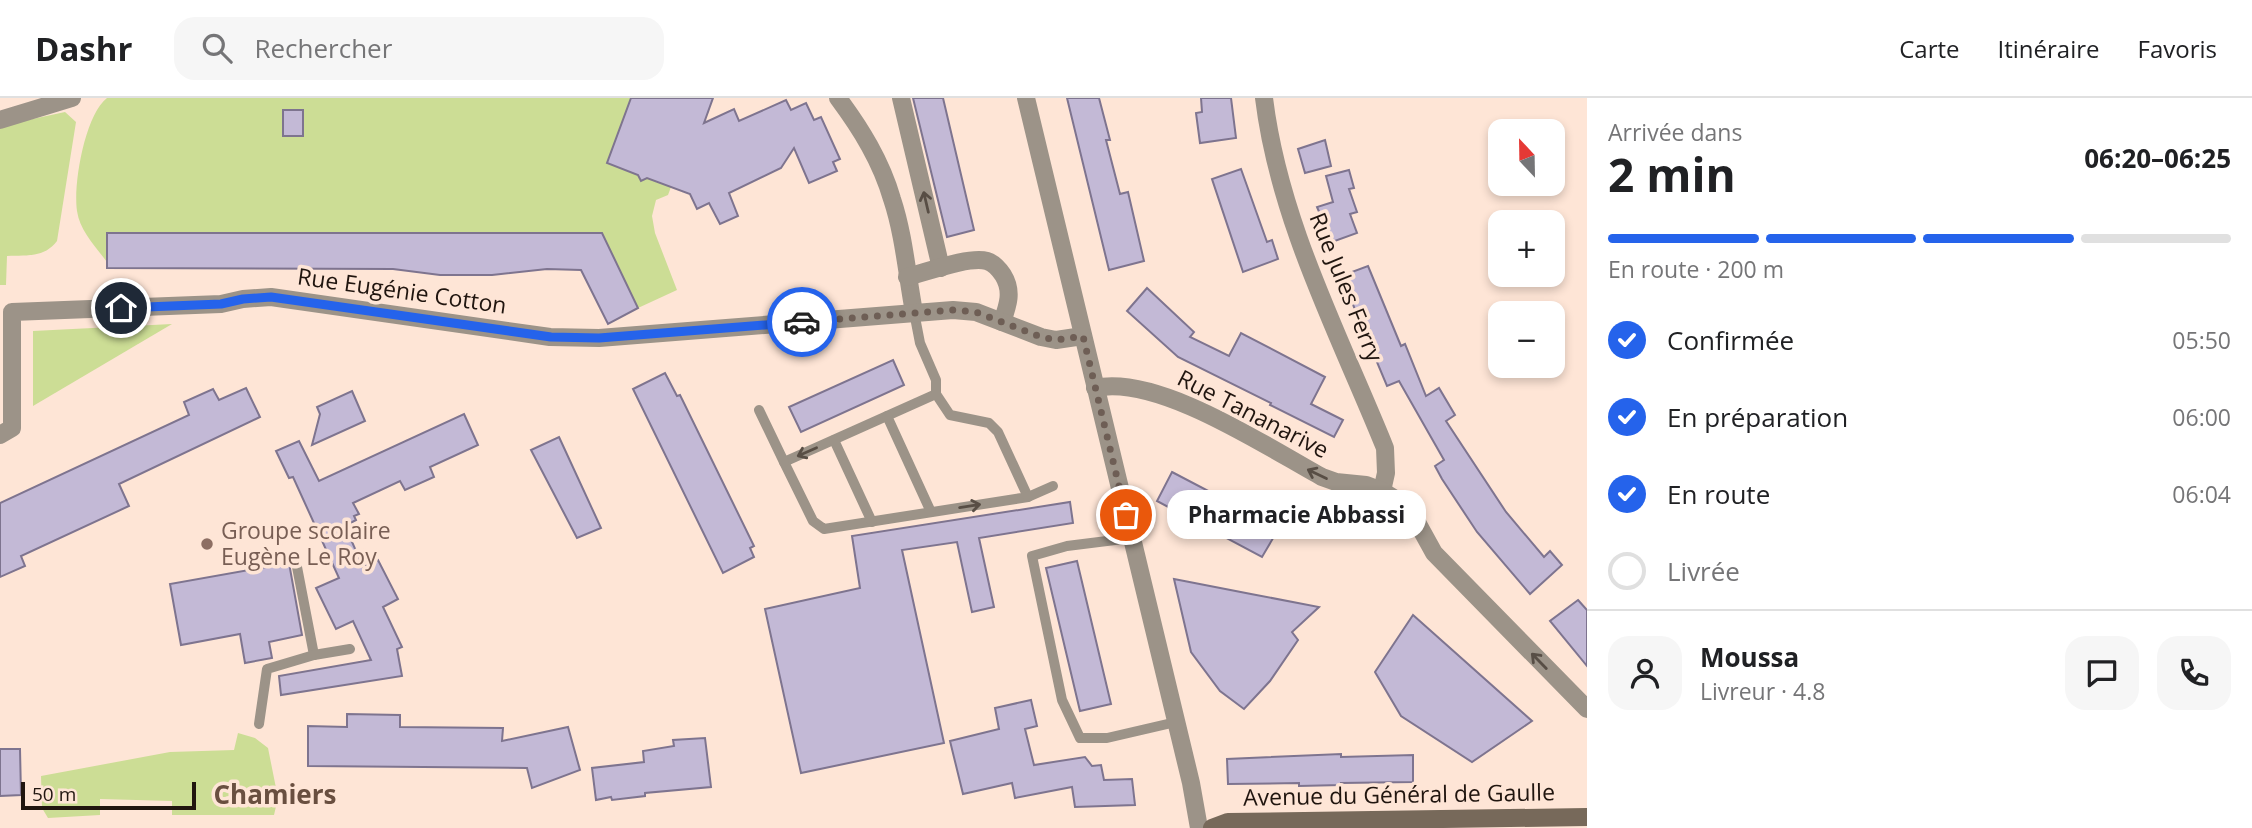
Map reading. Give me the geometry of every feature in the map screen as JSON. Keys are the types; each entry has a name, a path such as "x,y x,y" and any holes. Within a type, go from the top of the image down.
{"main road":[{"name":"Avenue du Général de Gaulle","path":"1212,828 1228,822 1587,817"}],"street":[{"path":"0,120 72,98"},
{"path":"838,98 864,134 893,200 914,312 976,312 1041,337 1056,340 1083,336"},
{"path":"901,98 941,268"},
{"path":"1027,98 1195,800 1199,828"},
{"name":"Rue Jules Ferry","path":"1264,98 1269,142 1295,231 1385,448 1386,473 1382,491"},
{"path":"907,277 971,261 986,260 995,265 1008,284 1010,297 1002,322"},
{"name":"Rue Eugénie Cotton","path":"0,435 12,428 12,312 221,304 271,297 551,337 599,338 914,312"},
{"name":"Rue Tananarive","path":"1095,388 1122,386 1180,400 1322,477 1382,491 1400,502 1418,524 1434,553 1587,709"}],"lane":[{"path":"914,312 920,343 936,380 936,394 950,415 989,423 998,432 1028,497"},
{"path":"784,463 936,394"},
{"path":"759,410 813,521 824,529 1028,497 1053,486"},
{"path":"887,416 931,512"},
{"path":"834,440 872,522"},
{"path":"1131,538 1068,546 1032,556 1062,700 1080,738 1107,738 1176,722"},
{"path":"297,567 314,655"},
{"path":"259,724 267,669 314,655 350,649"}],"green space":[{"path":"107,98 631,98 607,163 638,175 641,180 647,178 671,187 668,195 656,200 652,216 655,233 677,290 638,308 602,233 108,233 107,262 81,225 76,199 79,168 87,134 92,119"},
{"path":"65,112 76,122 57,241 41,253 7,256 6,285 0,285 0,126"},
{"path":"172,324 33,406 33,331"},
{"path":"238,733 255,738 268,748 278,798 274,815 172,815 172,801 100,799 100,815 48,818 42,808 41,776 170,752 234,750"}],"building":[{"path":"631,98 713,98 704,123 734,109 739,121 786,100 791,110 806,103 814,120 821,117 840,159 833,162 837,171 809,183 794,148 781,168 729,193 738,216 720,224 709,203 697,209 690,194 647,178 641,181 638,175 607,163"},
{"path":"913,98 943,98 974,230 947,237"},
{"path":"1067,98 1099,98 1110,140 1106,140 1120,194 1128,192 1144,261 1109,270"},
{"path":"1201,98 1231,98 1236,138 1200,143 1196,113 1202,112"},
{"path":"283,110 303,110 303,136 283,136"},
{"path":"1325,140 1331,166 1305,173 1298,149"},
{"path":"1241,169 1267,242 1272,240 1278,259 1243,272 1212,179"},
{"path":"1349,170 1354,188 1349,189 1357,212 1350,214 1357,233 1332,242 1317,207 1333,202 1326,176"},
{"path":"107,233 602,233 638,308 608,324 581,270 547,269 492,275 440,275 393,269 107,268"},
{"path":"1368,266 1401,346 1405,344 1426,396 1439,388 1455,415 1446,421 1506,512 1544,557 1550,551 1562,565 1530,594 1477,532 1442,479 1435,466 1444,460 1399,381 1387,386 1341,276"},
{"path":"1147,288 1194,332 1190,337 1229,356 1241,333 1325,377 1311,404 1343,420 1334,437 1178,357 1127,311"},
{"path":"893,360 904,385 801,432 789,407"},
{"path":"665,373 677,396 680,395 754,546 750,548 754,557 723,573 633,389"},
{"path":"246,388 260,417 119,484 129,506 21,556 25,566 0,577 0,503 189,415 184,402 213,389 219,400"},
{"path":"352,391 365,421 312,445 320,414 317,407"},
{"path":"464,414 478,445 430,467 434,477 405,490 400,481 353,503 359,514 354,516 356,520 345,526 363,567 378,560 398,599 383,607 402,647 397,649 402,676 281,695 279,676 371,660 353,621 336,629 316,588 339,578 293,477 289,478 276,451 299,441 319,481"},
{"path":"559,437 601,528 577,538 531,450"},
{"path":"1172,472 1279,528 1262,557 1157,501"},
{"path":"1070,502 1073,523 979,538 994,607 972,612 957,542 902,550 944,743 801,773 765,609 860,588 852,536"},
{"path":"1077,561 1111,704 1080,711 1046,568"},
{"path":"289,563 302,635 269,642 272,658 245,663 240,634 181,645 170,584"},
{"path":"1174,579 1319,607 1292,632 1298,640 1270,681 1244,709 1220,691 1191,652"},
{"path":"1578,600 1587,610 1587,666 1550,621"},
{"path":"1413,615 1532,721 1472,762 1401,716 1375,672"},
{"path":"1031,700 1037,726 1025,729 1034,765 1085,757 1092,766 1101,765 1104,780 1132,779 1135,805 1075,807 1072,787 1015,798 1012,783 963,794 950,741 999,729 995,708"},
{"path":"347,714 400,715 400,727 503,728 502,741 568,727 580,770 532,788 527,768 308,766 308,726 347,727"},
{"path":"705,738 711,787 596,800 592,768 644,762 643,751 674,746 673,740"},
{"path":"0,749 20,749 21,795 0,796"},
{"path":"1341,754 1341,757 1413,755 1413,782 1299,786 1299,783 1228,784 1227,759"}],"way so far":[{"path":"802,322 953,310 976,312 1025,332 1056,340 1083,336 1126,515"}],"place":[{"name":"Pharmacie Abbassi","path":"1126,515"},
{"name":"Groupe scolaire Eugène Le Roy","path":"207,544"}],"district":[{"name":"Chamiers","path":"275,795"}],"route":[{"path":"121,308 221,304 271,297 551,337 599,338 802,322"}]}
